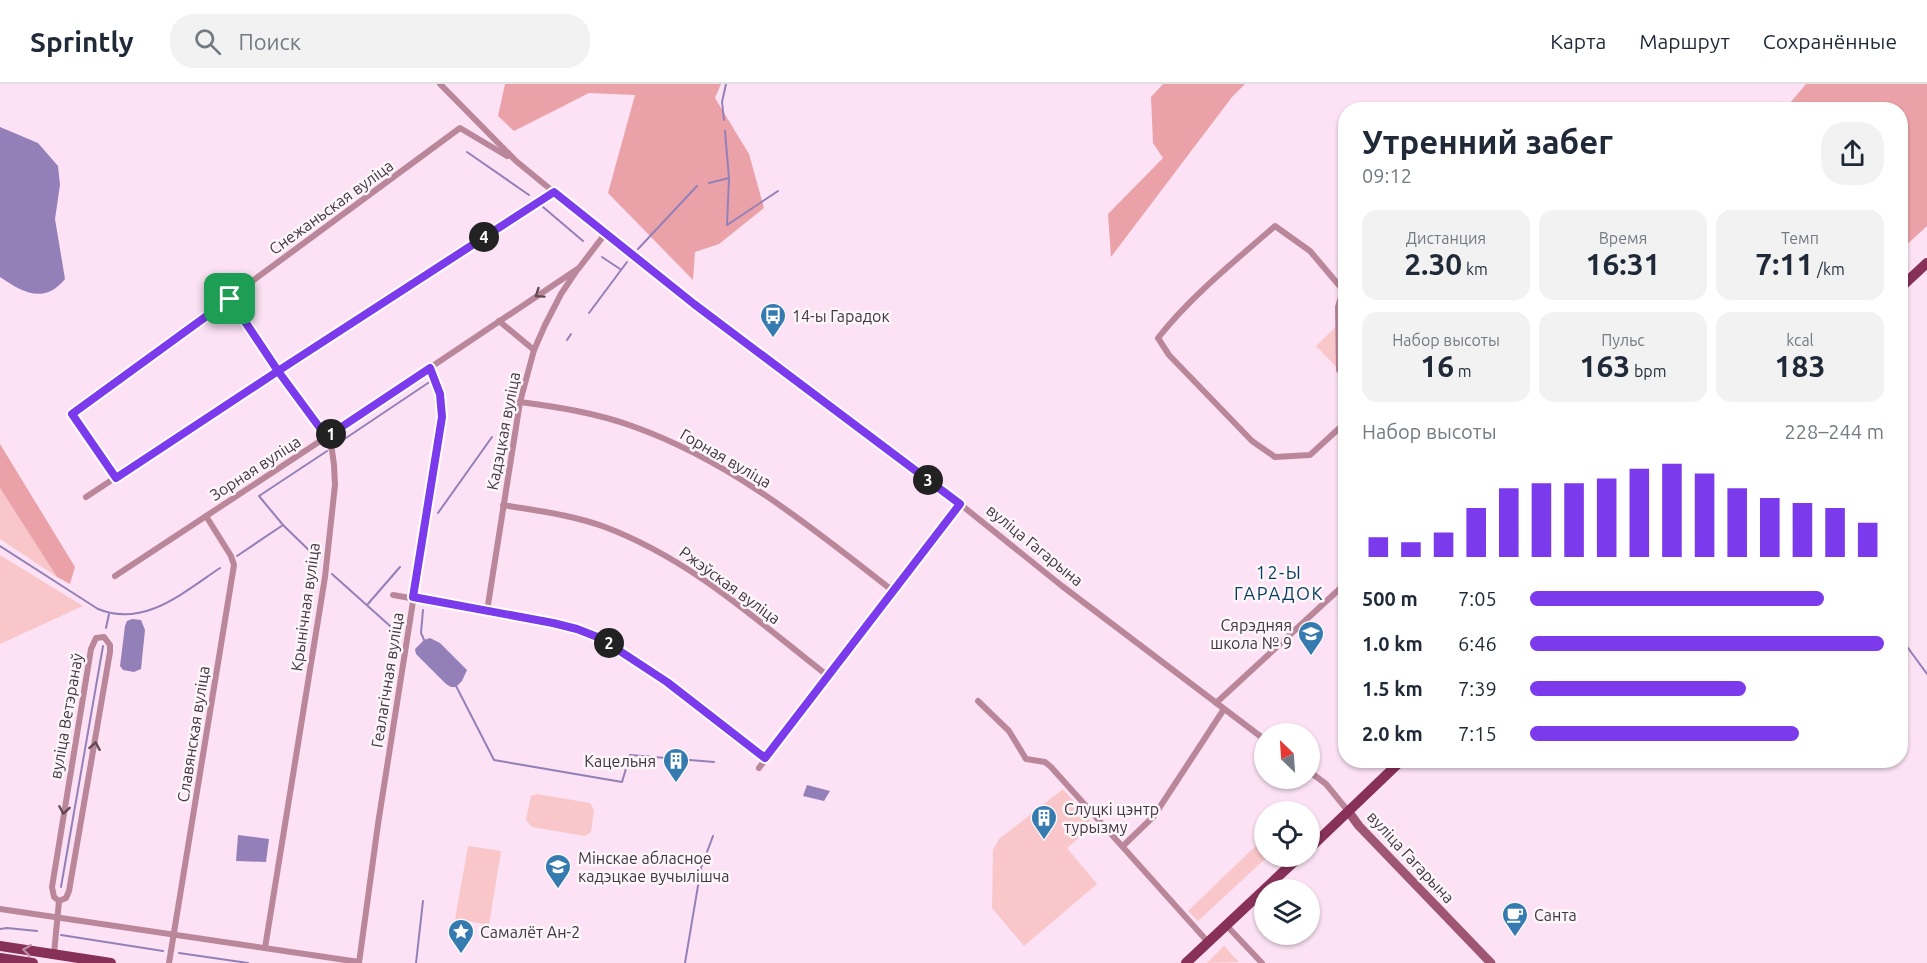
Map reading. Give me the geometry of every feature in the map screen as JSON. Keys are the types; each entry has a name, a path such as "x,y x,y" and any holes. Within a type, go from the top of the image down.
{"main road":[{"path":"1908,281 1927,263"},
{"path":"1320,838 1394,768"},
{"name":"вуліца Гагарына","path":"1348,811 1359,826 1491,963"},
{"path":"1186,963 1288,867"},
{"path":"0,946 53,958 111,963"},
{"path":"0,958 33,963"}],"street":[{"name":"вуліца Гагарына","path":"440,84 516,160 605,234 1254,732"},
{"name":"Снежаньская вуліца","path":"116,478 72,414 460,129 516,160"},
{"path":"86,497 554,192"},
{"path":"1338,284 1310,251 1275,226 1222,272 1166,327 1158,338 1169,356 1252,441 1275,457 1310,455 1338,429"},
{"name":"Зорная вуліца","path":"115,576 579,267 605,234"},
{"name":"Кадэцкая вуліца","path":"487,611 520,402 534,350 561,294 579,267"},
{"name":"Крынічная вуліца","path":"230,299 278,371 320,428 332,450 334,485 325,577 265,948"},
{"path":"499,321 534,350"},
{"name":"Геалагічная вуліца","path":"359,962 442,417 440,394 430,368"},
{"name":"Горная вуліца","path":"520,402 586,413 630,425 698,454 796,515 893,591"},
{"path":"759,768 960,504"},
{"name":"Ржэўская вуліца","path":"503,505 566,515 605,527 643,543 679,562 724,593 828,676"},
{"name":"Славянская вуліца","path":"169,963 234,565 231,556 206,516"},
{"path":"1216,703 1338,590"},
{"path":"393,594 577,629 600,638 667,682 765,758"},
{"name":"вуліца Ветэранаў","path":"104,637 110,645 110,652 100,716 69,891 66,898 59,901 54,897 52,887 91,649 96,638 104,637"},
{"path":"978,701 1008,731 1026,759 1045,762 1051,767 1208,942"},
{"path":"1123,846 1154,816 1224,709"},
{"name":"вуліца Гагарына","path":"1320,780 1348,811"},
{"name":"вуліца Ветэранаў","path":"53,958 59,901"},
{"path":"0,909 359,962"},
{"path":"1226,925 1262,963"}],"shaded area":[{"path":"505,84 721,84 715,98 749,154 764,208 719,244 695,252 693,280 608,193 635,95 589,93 514,131 498,116"},
{"path":"1163,84 1245,84 1232,97 1111,257 1108,214 1163,158 1153,143 1151,97"},
{"path":"1806,84 1927,84 1927,226 1908,244 1908,102 1791,102"},
{"path":"0,127 38,143 58,166 60,185 55,219 65,279 49,292 41,294 25,291 0,277"},
{"path":"1338,325 1338,369 1316,346"},
{"path":"0,444 75,567 70,584 57,577 0,488"},
{"path":"0,488 57,577 0,539"},
{"path":"0,555 83,606 0,644"},
{"path":"141,620 145,630 141,669 134,672 123,670 120,666 125,626 127,621"},
{"path":"430,638 440,643 467,670 456,687 446,684 416,654 415,649 424,640"},
{"path":"807,785 830,791 824,801 803,796"},
{"path":"1063,789 1094,825 1067,848 1097,884 1024,946 992,908 993,850 999,839"},
{"path":"537,794 590,803 594,810 591,832 585,836 532,827 526,820 531,796"},
{"path":"238,835 269,839 266,862 236,861"},
{"path":"468,846 501,851 489,925 455,919"},
{"path":"1254,848 1254,867 1256,867 1198,921 1188,911"},
{"path":"1224,946 1239,962 1207,963"}],"waterway":[{"path":"724,120 722,102 726,84"},
{"path":"725,131 729,178"},
{"path":"467,152 529,195"},
{"path":"709,183 729,178 727,225 778,191"},
{"path":"638,249 697,186"},
{"path":"543,207 583,241"},
{"path":"602,257 620,269"},
{"path":"589,313 627,262"},
{"path":"567,340 571,334"},
{"path":"337,444 431,381"},
{"path":"438,513 492,437"},
{"path":"317,558 283,525 259,496 327,451"},
{"path":"237,556 283,525"},
{"path":"0,546 98,609 115,614 131,614 163,605 220,568"},
{"path":"367,605 400,567"},
{"path":"332,574 399,634"},
{"path":"423,610 421,633 425,642"},
{"path":"106,628 109,614"},
{"path":"61,887 103,646"},
{"path":"1908,648 1927,674"},
{"path":"455,684 494,760 622,782 630,755 714,762"},
{"path":"685,963 701,868 713,836"},
{"path":"416,963 423,901"},
{"path":"0,929 37,931"},
{"path":"61,935 163,951"},
{"path":"179,953 248,963"}],"place":[{"name":"14-ы Гарадок","path":"773,339"},
{"name":"Сярэдняя школа № 9","path":"1311,657"},
{"name":"Кацельня","path":"676,784"},
{"name":"Слуцкі цэнтр турызму","path":"1044,841"},
{"name":"Мінскае абласное кадэцкае вучылішча","path":"558,890"},
{"name":"Санта","path":"1515,938"},
{"name":"Самалёт Ан-2","path":"461,955"}],"district":[{"name":"12-Ы ГАРАДОК","path":"1279,583"}],"route":[{"path":"230,299 72,414 116,478 278,371 325,438 430,368 440,394 442,417 413,597 553,623 600,638 667,682 765,758 960,504 694,304 554,192 278,371 230,299"}]}
